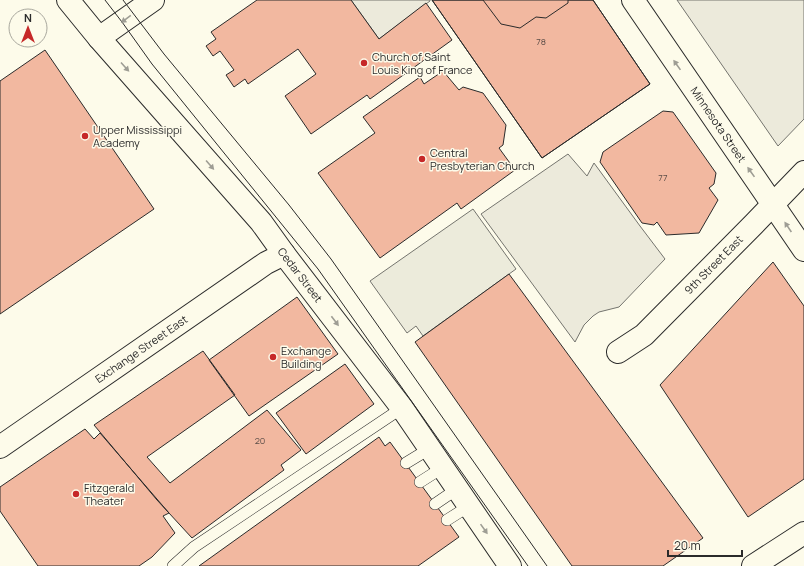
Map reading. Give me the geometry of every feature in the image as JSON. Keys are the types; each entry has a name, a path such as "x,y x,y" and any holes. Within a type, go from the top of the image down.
{"street":[{"name":"Cedar Street","path":"68,0 99,38 261,222 402,408 510,566"},
{"path":"99,38 152,0"},
{"name":"Minnesota Street","path":"633,0 804,250"},
{"name":"9th Street East","path":"618,352 644,335 804,172"},
{"name":"Exchange Street East","path":"0,447 260,268 284,254"},
{"path":"753,566 804,533"}],"lane":[{"path":"173,566 194,547 402,408"},
{"path":"406,463 429,449"},
{"path":"420,482 442,468"},
{"path":"435,504 463,498"},
{"path":"447,520 463,498"}],"shaded area":[{"path":"351,0 430,0 430,1 379,39"},
{"path":"677,0 804,0 804,119 778,146"},
{"path":"568,154 587,176 594,163 665,259 619,307 599,312 593,316 584,325 575,342 481,214"},
{"path":"473,209 516,269 423,336 416,326 407,333 370,281"}],"building":[{"name":"Church of Saint Louis King of France","path":"257,0 351,0 379,39 426,3 452,40 370,99 367,95 311,134 285,96 316,74 298,49 248,84 245,79 234,87 226,75 234,70 220,51 213,56 206,46 216,39 211,32"},
{"path":"432,0 483,0 501,24 520,28 536,17 546,18 568,3 568,0 593,0 650,84 542,158"},
{"path":"432,0 593,0 650,84 542,158"},
{"path":"45,50 154,209 0,314 0,81"},
{"name":"Central Presbyterian Church","path":"443,71 459,90 463,87 483,93 506,125 503,145 499,148 515,170 461,209 457,203 380,258 318,173 375,133 363,117 420,77 424,84"},
{"path":"663,111 673,112 716,173 714,184 709,188 718,200 699,233 666,235 657,222 654,225 642,223 600,162 603,152"},
{"path":"773,262 804,306 804,479 748,517 660,385"},
{"path":"509,274 703,538 663,566 572,566 415,342"},
{"name":"Exchange Building","path":"297,297 338,354 249,416 209,360"},
{"path":"203,351 235,395 147,457 170,483 267,410 301,450 281,465 284,470 192,538 157,500 94,425"},
{"path":"345,364 374,404 306,454 276,413"},
{"name":"Fitzgerald Theater","path":"85,429 94,439 100,433 169,513 163,516 175,533 152,557 139,566 38,566 0,511 0,487"},
{"path":"379,437 385,446 390,442 459,537 418,566 199,566"}],"tram line":[{"path":"105,0 152,64 318,269 528,566"},
{"path":"123,0 164,54 289,205 331,259 547,566"}],"place":[{"name":"Church of Saint Louis King of France","path":"364,63"},
{"name":"Upper Mississippi Academy","path":"85,136"},
{"name":"Central Presbyterian Church","path":"422,159"},
{"name":"Exchange Building","path":"273,357"},
{"name":"Fitzgerald Theater","path":"76,494"}]}
